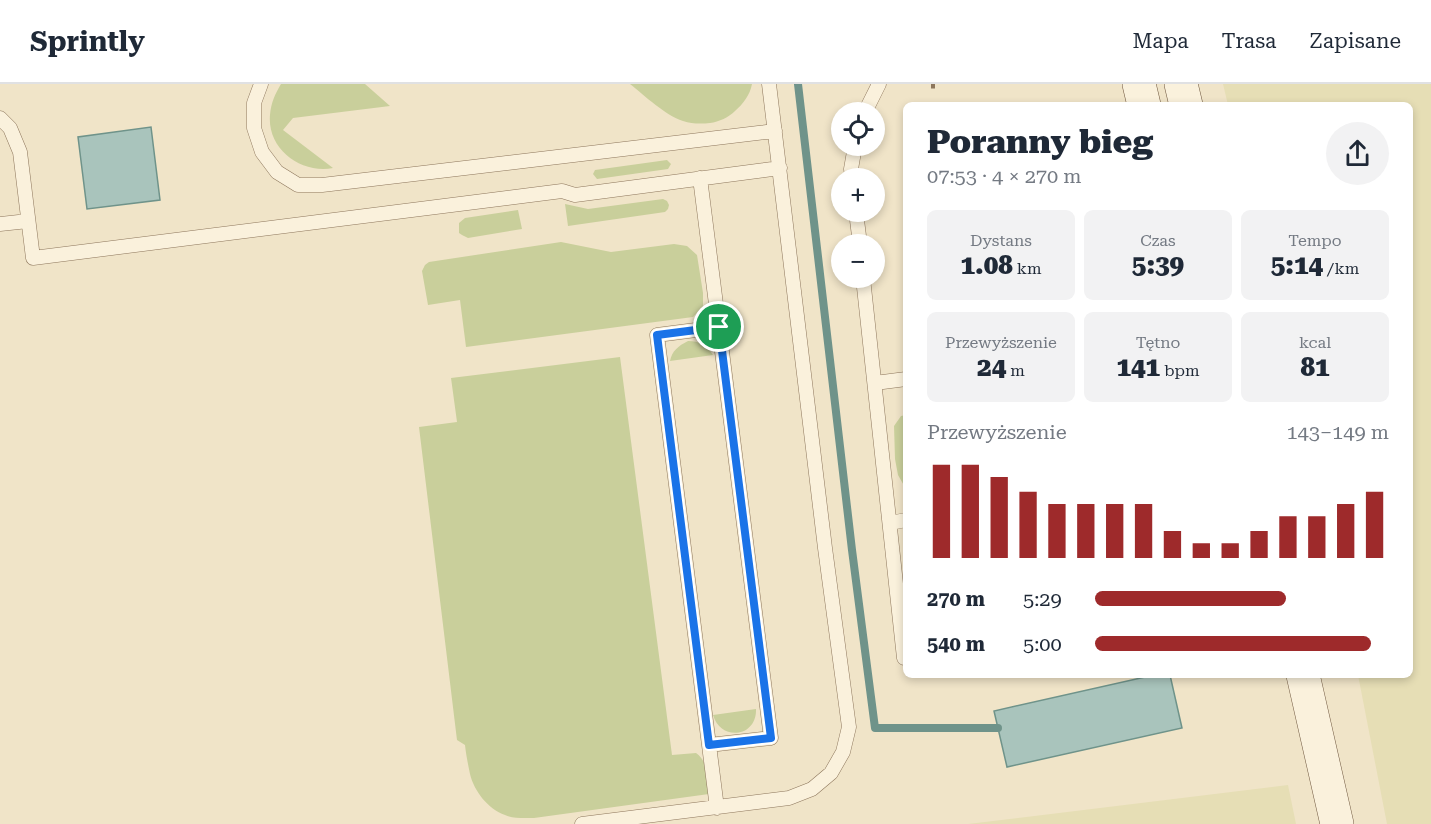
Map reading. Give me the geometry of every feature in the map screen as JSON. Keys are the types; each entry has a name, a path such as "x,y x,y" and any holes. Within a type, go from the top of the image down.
{"main road":[{"path":"1139,84 1143,102"},
{"path":"1181,84 1185,102"},
{"path":"1304,678 1337,824"}],"lane":[{"path":"261,84 254,103 254,128 262,152 277,172 298,185 322,186 775,131"},
{"path":"582,824 789,798 812,789 831,773 843,752 849,727 825,548 770,84"},
{"path":"870,102 879,84"},
{"path":"0,118 10,128 20,152 33,258 562,191 574,195 780,168"},
{"path":"700,178 771,738 709,745"},
{"path":"0,224 28,221"},
{"path":"864,288 903,648"},
{"path":"717,808 657,335 719,327"},
{"path":"874,383 903,380"},
{"path":"890,523 903,521"}],"shaded area":[{"path":"1223,84 1431,84 1431,824 1387,824 1359,678 1413,678 1413,102 1227,102"},
{"path":"1288,785 1296,824 968,824"}],"green space":[{"path":"281,84 365,84 390,106 293,118 283,130 333,168 309,167 288,156 274,138 270,115"},
{"path":"630,84 752,84 746,99 733,113 717,122 700,124 683,121 669,114"},
{"path":"667,160 671,164 668,169 597,179 593,174 595,170"},
{"path":"663,199 669,205 665,212 568,226 565,204 588,209"},
{"path":"518,210 522,229 468,238 459,233 459,223 465,218"},
{"path":"561,242 611,252 674,244 687,246 697,255 703,306 693,317 466,347 460,300 428,305 422,271 429,262"},
{"path":"688,341 702,344 713,355 670,361 676,349"},
{"path":"620,357 672,755 696,753 700,757 707,772 709,794 534,818 512,817 493,808 478,793 470,774 465,745 457,740 419,427 457,422 451,378"},
{"path":"903,416 903,484 898,475 895,459 894,426"},
{"path":"756,709 751,726 738,733 723,729 717,724 713,715"}],"water":[{"path":"151,127 160,200 87,209 78,137"},
{"path":"1141,678 1171,678 1182,728 1007,767 994,711"}],"waterway":[{"path":"798,84 875,728 998,728"}],"route":[{"path":"719,327 771,738 709,745 657,335 719,327"}]}
